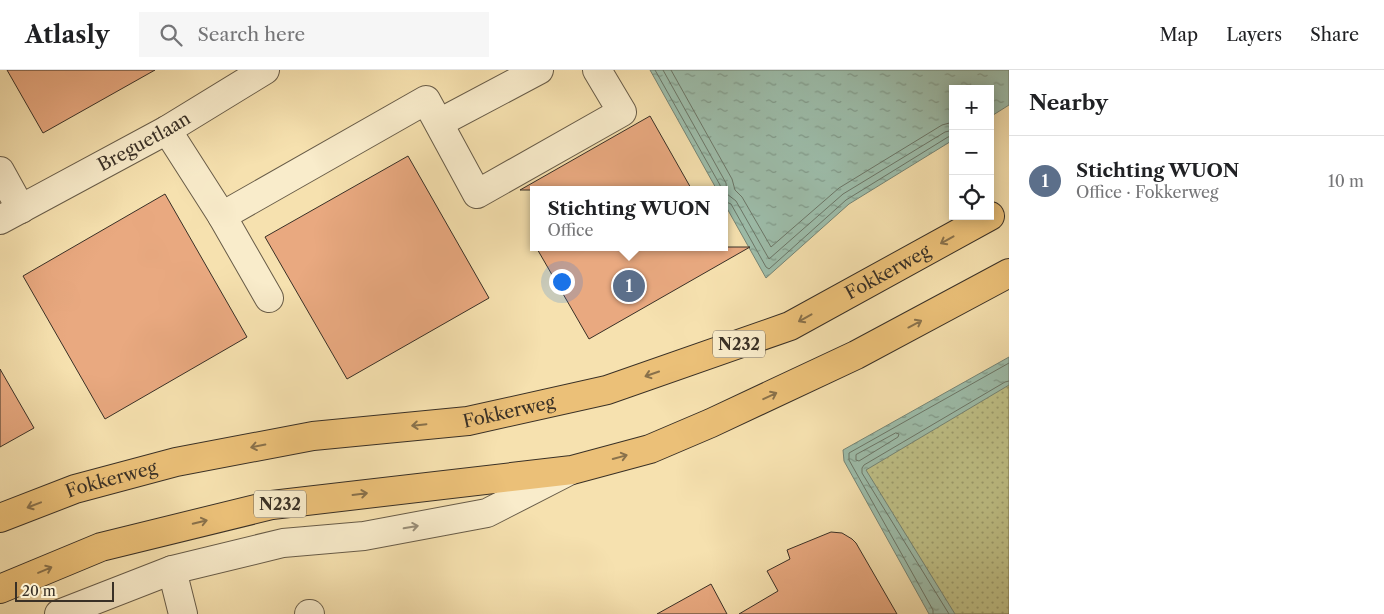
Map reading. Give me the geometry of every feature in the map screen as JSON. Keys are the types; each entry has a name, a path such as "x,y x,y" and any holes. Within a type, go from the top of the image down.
{"main road":[{"name":"Fokkerweg","path":"994,214 1009,206"},
{"name":"Fokkerweg","path":"0,518 74,489 176,462 312,436 468,421 607,390 790,326 983,220"},
{"name":"N232","path":"0,589 101,547 272,505 572,470 650,449 711,423 856,355 1009,273"}],"street":[{"name":"Breguetlaan","path":"0,171 10,215 167,130 265,70"},
{"path":"439,123 539,70"},
{"path":"222,216 426,100 477,194 622,112 597,70"},
{"path":"167,130 222,216 269,298"},
{"path":"59,614 172,570 283,543 364,536 487,513 572,470"},
{"path":"172,570 184,614"}],"green space":[{"path":"1009,374 1009,614 945,614 851,452"}],"water":[{"path":"650,70 1009,70 1009,105 994,114 994,85 949,85 949,142 849,204 766,278 728,210 728,186 715,186"},
{"path":"1009,357 1009,385 866,470 955,614 929,614 844,461 843,450"}],"building":[{"path":"7,70 155,70 43,133"},
{"path":"650,116 690,186 530,186 530,190 520,190"},
{"path":"408,156 489,298 347,379 265,237"},
{"path":"165,194 247,337 105,419 23,276"},
{"path":"728,247 750,247 589,339 538,251 728,251"},
{"path":"0,369 34,428 0,447"},
{"path":"831,532 842,533 856,543 897,614 739,614 778,591 767,571 790,559 787,550"},
{"path":"711,584 727,614 657,614"}],"place":[{"name":"Stichting WUON","path":"629,286"}]}
